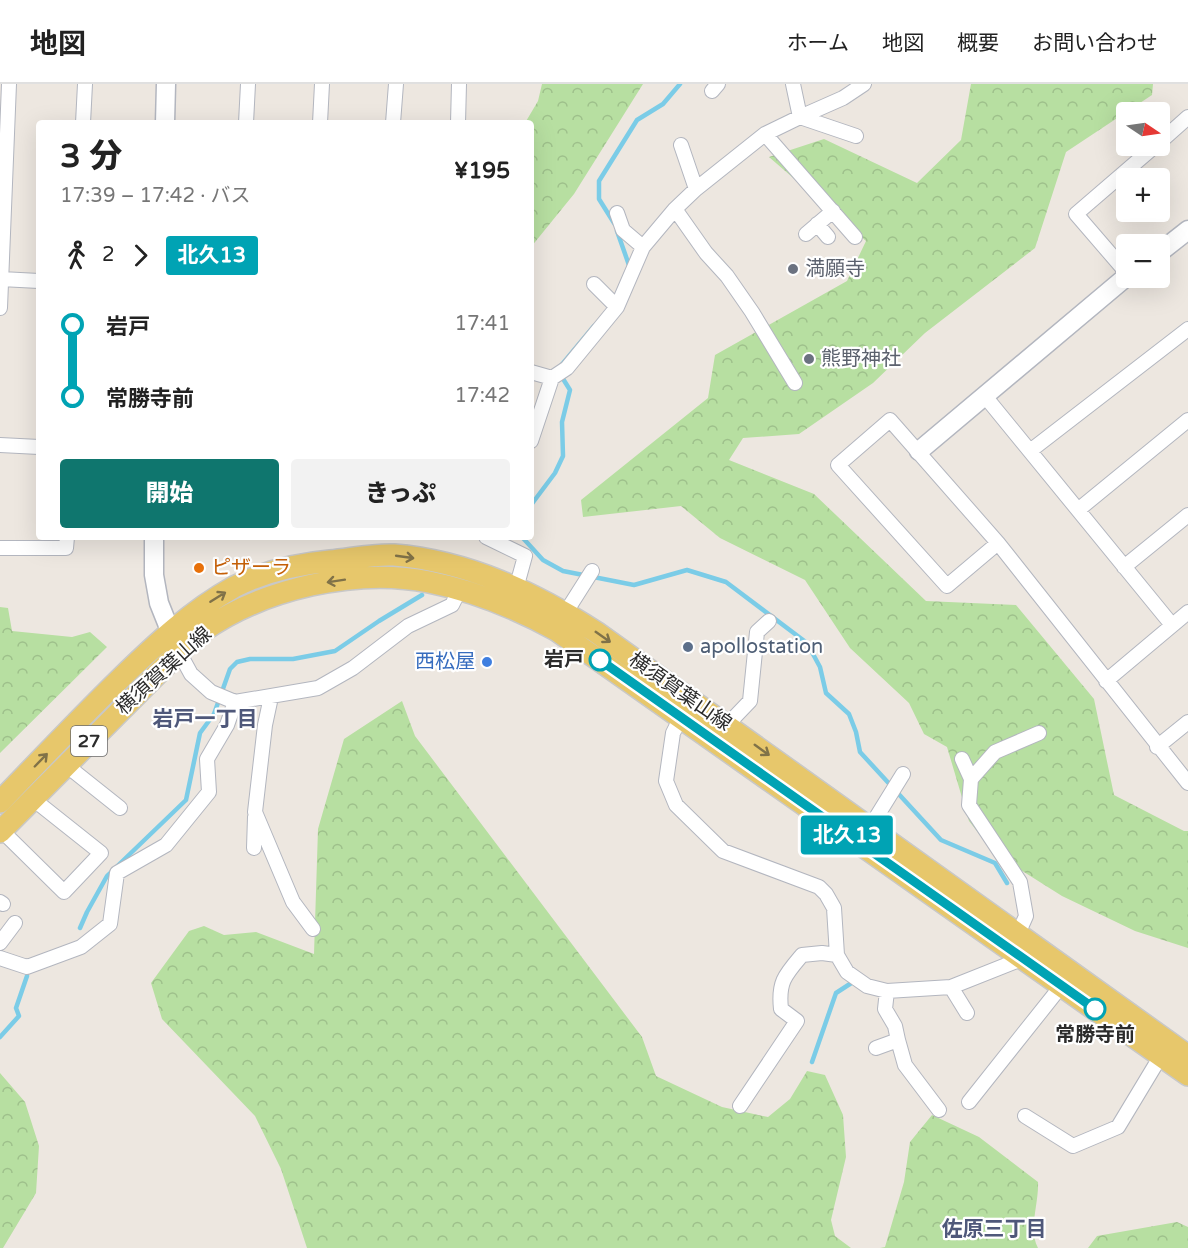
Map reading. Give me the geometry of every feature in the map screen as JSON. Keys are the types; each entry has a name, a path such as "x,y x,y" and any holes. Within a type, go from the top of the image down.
{"main road":[{"name":"横須賀葉山線","path":"0,802 170,631 234,587 252,579 314,563 393,555 433,561 468,569 513,597 556,630 1062,985 1165,1049 1188,1056"},
{"name":"横須賀葉山線","path":"1,831 179,652 202,632 256,602 291,590 338,580 379,576 427,581 460,589 513,597 566,612 727,725 1018,934 1165,1049 1188,1075"}],"street":[{"path":"0,308 2,213 9,84"},
{"path":"83,120 85,84"},
{"path":"165,120 166,84"},
{"path":"246,120 248,84"},
{"path":"320,120 322,84"},
{"path":"393,120 396,84"},
{"path":"458,120 459,84"},
{"path":"793,84 800,117"},
{"path":"534,432 552,378 567,368 617,307 643,247 675,209 696,189 765,134 843,98 864,84"},
{"path":"800,117 855,136"},
{"path":"1170,132 1188,117"},
{"path":"765,134 855,237"},
{"path":"681,145 696,189"},
{"path":"1116,260 1076,214 1143,156"},
{"path":"675,209 706,253 727,276 795,383"},
{"path":"806,234 832,211"},
{"path":"617,213 623,230 643,247"},
{"path":"818,224 828,237"},
{"path":"1170,244 1188,230"},
{"path":"1,279 36,280"},
{"path":"594,285 617,307"},
{"path":"919,452 1116,285"},
{"path":"1030,452 1188,329"},
{"path":"534,373 552,378"},
{"path":"984,395 1172,626"},
{"path":"998,543 947,586 838,465 890,420 998,543 1157,747 1188,783"},
{"path":"1078,510 1188,420"},
{"path":"0,445 36,447"},
{"path":"1124,567 1188,515"},
{"path":"0,548 66,548 67,540"},
{"path":"154,540 154,575 159,603 179,652 191,674 211,692 235,702 318,688 353,668 408,626 452,604 460,589"},
{"path":"492,540 525,556 513,597"},
{"path":"566,612 592,572"},
{"path":"1106,681 1188,612"},
{"path":"727,725 750,701 757,632 769,621"},
{"path":"254,848 255,812 265,726 271,697"},
{"path":"0,958 27,967 81,947 110,924 117,873 166,845 209,792 207,759 227,724 235,702"},
{"path":"681,717 673,733 666,781 676,805 723,851 819,887 834,908 837,955 847,972 867,986 887,991 951,987 1023,958"},
{"path":"1157,747 1188,722"},
{"path":"971,779 995,753 1039,733"},
{"path":"962,759 971,779 969,805 1020,882 1026,916 1018,934"},
{"path":"66,765 120,808"},
{"path":"869,829 903,774"},
{"path":"1,831 64,892 101,853 33,799"},
{"path":"255,812 292,902 313,929"},
{"path":"0,943 15,923"},
{"path":"740,1106 797,1021 781,1008 779,990 787,972 802,956 822,953 837,955"},
{"path":"969,1102 1062,985"},
{"path":"951,987 967,1014"},
{"path":"887,991 885,1009 895,1026 905,1065 939,1110"},
{"path":"876,1048 898,1040"},
{"path":"1025,1116 1073,1146 1118,1127 1165,1049"}],"green space":[{"path":"542,84 643,84 574,194 534,243 534,120 527,120 538,101"},
{"path":"971,84 1153,84 1152,95 1141,102 1116,102 1116,119 1066,152 1035,248 925,333 873,383 799,434 743,438 729,460 814,494 926,601 1016,605 1094,699 1114,795 1188,831 1188,948 1135,931 1062,896 994,853 969,821 947,747 924,734 909,703 850,648 805,580 720,538 681,506 583,517 581,500 708,398 715,355 847,281 866,241 769,157 824,139 917,183 961,140"},
{"path":"0,607 8,608 12,631 72,637 90,632 107,647 0,753"},
{"path":"402,701 415,736 642,1037 656,1076 722,1107 768,1117 790,1099 807,1071 825,1075 843,1115 846,1157 831,1220 835,1236 851,1248 307,1248 281,1169 255,1116 162,1019 151,983 189,931 204,926 224,935 256,932 314,954 318,829 344,739"},
{"path":"0,1073 25,1102 39,1146 36,1193 3,1248 0,1248"},
{"path":"932,1115 979,1137 1038,1182 1034,1233 1038,1248 880,1248 885,1247 904,1182 910,1142"},
{"path":"1177,1222 1188,1227 1188,1248 1088,1248 1097,1236"}],"waterway":[{"path":"614,223 599,199 599,181 637,120 663,104 680,84"},
{"path":"617,231 630,268"},
{"path":"559,368 594,326"},
{"path":"534,501 555,473 563,456 562,422 570,390 560,374"},
{"path":"525,540 543,560 563,571 634,585 687,570 726,582 807,643 820,667 826,693 849,714 860,752 941,840 995,863 1007,883"},
{"path":"80,928 107,876 186,800 200,733 214,714 230,669 237,662 250,659 293,659 335,651 422,595"},
{"path":"0,1037 19,1016 16,1008 27,976"},
{"path":"812,1062 836,993 856,980"}],"bus line":[{"name":"北久13","path":"600,660 1095,1009"}],"place":[{"name":"満願寺","path":"793,269"},
{"name":"熊野神社","path":"809,359"},
{"name":"ピザーラ","path":"199,568"},
{"name":"apollostation","path":"688,647"},
{"name":"岩戸","path":"600,660"},
{"name":"西松屋","path":"487,662"},
{"name":"常勝寺前","path":"1095,1009"}],"district":[{"name":"岩戸一丁目","path":"205,719"},
{"name":"佐原三丁目","path":"994,1229"}]}
